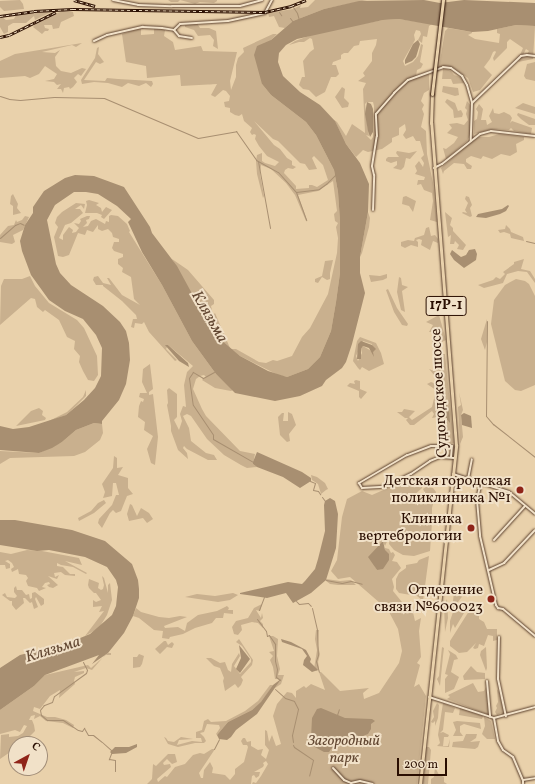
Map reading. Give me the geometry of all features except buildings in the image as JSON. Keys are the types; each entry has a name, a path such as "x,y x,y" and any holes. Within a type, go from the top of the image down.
{"main road":[{"name":"Судогодское шоссе","path":"420,784 453,474 456,458 456,426 430,114 443,0"}],"street":[{"path":"113,0 138,5 172,6 240,6 262,0"},
{"path":"174,30 180,24 228,20 265,13 272,0"},
{"path":"94,41 107,35 142,27 174,30 179,36 192,38"},
{"path":"472,103 521,56 535,56"},
{"path":"373,210 374,175 372,166 377,136 376,114 394,93 408,80 447,67 457,72 465,80 472,103 471,141"},
{"path":"434,168 442,164 480,134 491,131 535,136"},
{"path":"451,457 452,446 431,446 407,455 359,483 362,488 384,487 411,474 430,461 440,457 456,458"},
{"path":"468,479 472,459"},
{"path":"453,474 509,492 535,514"},
{"path":"481,482 477,506 480,536 498,608 503,609 535,636"},
{"path":"494,540 526,506"},
{"path":"489,570 504,563 535,530"},
{"path":"498,637 498,679 506,716"},
{"path":"487,681 490,717"},
{"path":"429,697 494,718 535,708"},
{"path":"494,718 498,741 504,750 513,757 523,780 523,784"},
{"path":"333,768 344,780 373,784"},
{"path":"523,780 535,778"}],"green space":[{"path":"20,0 24,9 4,11 0,7 0,1"},
{"path":"168,0 180,0 178,2 171,2"},
{"path":"180,0 217,1 214,3 200,2 195,4"},
{"path":"315,0 367,0 324,9 293,21 285,28 279,27 274,16 269,17 268,13 293,9 301,5 300,8 308,7"},
{"path":"51,11 35,20 34,16 26,23 13,23 8,26 8,32 4,34 0,27 0,18 2,17 6,20 14,19 16,15"},
{"path":"63,11 73,12 74,16 61,22 59,28 53,29 52,25 44,25 45,28 49,29 42,34 33,27 36,23"},
{"path":"399,19 432,24 429,26 427,37 423,36 422,43 418,40 421,34 420,31 416,30 414,35 415,40 403,61 405,66 413,62 418,56 421,44 423,45 420,62 423,64 421,68 417,70 416,76 429,74 429,90 424,93 421,101 424,105 422,109 424,114 421,127 426,131 427,154 433,183 437,222 430,220 433,201 432,193 424,190 421,184 417,185 418,180 424,180 425,177 415,174 417,171 415,166 419,161 423,167 424,163 421,158 424,155 420,141 416,141 413,136 406,139 403,135 406,130 405,124 399,128 399,135 392,138 392,142 382,149 368,152 363,150 356,157 346,144 334,120 346,136 352,124 365,133 363,89 366,83 358,81 365,76 363,73 372,61 372,53 377,39 360,41 359,45 354,46 348,53 341,55 341,59 333,62 332,65 336,65 339,74 336,77 331,77 325,92 316,97 309,90 303,89 299,85 302,77 305,77 303,61 314,49 312,39 310,38 304,42 289,45 295,41 320,32 383,20","holes":["367,102 373,102 373,137 371,140 366,135 369,136 365,104"]},
{"path":"197,23 200,28 209,28 216,31 218,49 213,46 214,40 210,35 198,36 194,30 185,27 185,25"},
{"path":"516,25 535,26 533,59 518,62 521,57 533,55 527,54 529,51 526,49 523,55 520,55 523,48 510,39 507,42 507,48 494,61 493,58 496,52 493,52 484,67 492,75 480,90 473,92 468,78 452,67 439,67 445,31 448,28 472,32 468,35 475,39 499,43 500,34 497,33 497,29"},
{"path":"141,28 141,35 154,34 154,28 165,30 164,36 173,42 175,50 201,46 203,51 237,52 230,81 231,90 236,77 236,65 238,58 244,52 243,48 273,34 277,34 271,40 262,84 271,95 306,122 316,135 334,170 338,192 340,221 340,273 336,302 331,331 320,357 308,369 287,377 278,375 240,356 231,349 236,349 259,362 266,363 273,360 277,361 292,356 302,337 310,328 328,294 337,253 338,238 336,227 338,223 335,221 334,214 337,211 333,181 318,191 298,195 307,220 306,221 295,195 286,183 271,169 261,165 260,174 264,196 263,198 257,174 257,155 262,153 262,161 265,163 275,166 279,162 267,156 259,146 255,139 256,135 252,135 250,132 252,128 244,121 242,114 239,116 235,115 230,112 230,108 225,107 224,102 229,101 230,96 226,91 223,90 215,97 211,95 217,84 181,86 180,75 147,78 146,66 126,62 122,34","holes":["254,121 273,139 278,141 300,163 305,164 309,170 317,169 312,158 314,156 323,165 328,180 317,187 309,185 309,188 296,189 296,186 284,173 288,168 293,169 296,167 292,165 292,161 274,145"]},
{"path":"82,43 76,47 72,45 42,52 55,53 60,50 55,57 56,66 61,71 71,73 82,68 86,69 81,76 78,74 74,78 77,82 73,87 70,89 69,87 64,88 63,93 61,89 57,89 61,84 57,85 54,82 45,81 54,79 57,74 45,66 39,74 30,78 25,76 0,78 0,61 15,54"},
{"path":"99,47 98,54 104,62 100,64 96,62 84,80 105,81 107,78 152,81 153,84 151,87 146,83 139,86 128,83 122,87 108,83 94,82 82,84 81,80 95,58 97,48"},
{"path":"535,62 535,81 526,79 524,76 527,64"},
{"path":"443,69 451,71 454,75 460,77 465,83 453,84 451,79 442,79"},
{"path":"443,86 458,88 459,95 455,96 442,92"},
{"path":"342,87 345,89 344,98 349,103 348,107 342,108 335,97"},
{"path":"447,99 455,103 458,111 461,110 463,114 462,117 454,118 453,110 445,102"},
{"path":"467,101 471,106 470,135 467,141 446,159 443,148 446,149 454,143 458,137 447,133 452,128 449,124 457,123 464,125 468,120 466,114 467,110 465,108"},
{"path":"523,103 535,107 535,114 515,108"},
{"path":"479,104 483,109 481,120 486,120 487,125 492,122 489,116 493,108 494,113 499,114 504,112 510,115 512,118 510,123 512,121 532,128 531,134 514,131 511,128 509,130 492,129 474,134 474,121 477,119 478,112 476,109"},
{"path":"518,113 535,119 535,125 529,125 517,115"},
{"path":"499,134 524,137 524,140 516,144 517,152 510,156 501,154 492,159 483,156 481,159 471,156 466,159 466,162 472,166 471,169 467,169 464,164 454,163 444,171 443,174 441,168 469,144 479,137 489,137"},
{"path":"397,151 409,153 417,151 410,159 406,158 404,167 401,170 393,168 397,165 397,161 391,163 386,161 388,157 399,157 396,153"},
{"path":"13,194 18,204 17,208 21,213 13,215 13,206 10,204 11,196"},
{"path":"406,196 416,201 413,212 409,206 402,204 403,197"},
{"path":"466,196 469,197 472,205 470,208 472,216 470,217 462,213 467,213 465,210 468,203 465,199"},
{"path":"89,200 99,203 96,205 101,208 102,212 106,207 112,210 104,219 101,217 102,215 97,213 85,213 87,205 86,201"},
{"path":"76,203 85,204 84,209 81,205 75,209 80,209 83,213 71,223 65,225 59,238 63,240 63,235 69,227 73,230 72,233 76,232 79,228 74,223 79,224 81,221 80,219 87,216 90,216 89,219 86,220 87,223 83,227 88,226 91,221 96,219 105,224 106,221 109,222 109,216 111,215 118,216 127,224 130,231 129,232 162,285 192,341 216,374 233,390 231,391 215,388 202,380 206,377 204,375 200,376 196,379 193,389 202,409 206,416 240,451 255,454 253,464 257,467 247,468 224,455 207,439 191,416 187,414 183,416 189,428 191,441 206,453 214,455 217,460 208,460 184,446 183,448 187,453 188,459 178,450 171,431 167,405 167,390 169,388 177,394 177,417 174,420 179,430 182,421 180,414 183,406 186,407 184,385 187,372 193,366 168,345 166,349 177,360 175,361 149,332 144,322 142,324 135,323 134,328 131,327 133,319 137,319 136,315 103,285 96,285 93,280 94,277 98,276 103,283 111,285 107,278 109,278 122,295 140,305 134,299 131,277 122,272 123,268 118,264 118,259 123,257 123,254 114,251 112,248 114,242 119,242 119,239 113,237 112,233 108,229 102,231 98,229 98,225 93,232 87,230 85,235 78,233 69,255 63,257 58,256 54,237 58,227 55,223 57,217"},
{"path":"368,212 370,218 369,227 360,257"},
{"path":"445,212 452,218 450,225 453,228 453,231 466,245 463,250 457,249 459,245 455,241 454,244 450,244 451,235 448,237"},
{"path":"25,216 29,217 23,230 13,235 15,242 12,244 0,242 0,235 8,226 14,225 16,220 17,222 22,220"},
{"path":"506,225 511,232 523,237 524,241 511,238 510,234 504,232 500,233 498,230 505,229"},
{"path":"429,227 431,236 435,235 438,239 438,243 433,241 430,250 421,245 422,240 419,239 416,240 418,242 418,247 411,245 405,248 401,246 401,242 408,240 414,241 415,238 424,235 426,228"},
{"path":"172,259 188,270 214,300 214,304 211,306 213,315 215,313 230,348 214,334"},
{"path":"524,259 521,269 530,271 535,279 535,283 527,272 518,271 507,274 503,283 484,288 478,285 493,280 496,277 500,279 505,274 503,272 514,264 514,262"},
{"path":"333,260 330,279 327,280 322,277 318,283 315,282 315,279 322,276 325,261"},
{"path":"387,274 387,278 383,280 371,282 369,275 380,276"},
{"path":"30,276 35,286 49,303 77,320 84,328 97,356 98,375 94,381 88,380 83,371 79,362 80,356 74,349 75,341 67,337 59,320 45,310 43,312 37,307 35,299 31,298 0,325 1,286 4,279 22,279"},
{"path":"399,277 401,278 402,285 408,287 402,291 405,312 401,310 397,292"},
{"path":"516,279 525,281 529,284 535,296 535,385 521,391 515,390 505,381 491,324 494,300 505,285"},
{"path":"388,289 397,308 408,324 407,326 402,325 394,312 386,290"},
{"path":"439,315 446,340 436,345 442,354 445,354 454,443 445,444 438,417 432,418 434,414 432,411 414,425 410,425 406,420 408,418 405,418 397,412 402,412 404,409 415,411 409,417 412,420 432,407 436,390 427,384 431,382 436,384 439,381 429,369 434,371 436,368 435,359 437,357 432,341 437,331 435,328 433,332 429,332 433,325 426,322"},
{"path":"487,319 487,342 485,350 481,339"},
{"path":"360,337 376,343 384,364 369,371 362,367 360,370 353,361 357,341","holes":["363,341 372,344 373,352 363,346 361,349 362,353 358,361 356,356"]},
{"path":"150,364 153,389 149,392 149,395 153,394 158,437 155,465 151,463 147,449 153,436 144,430 145,422 138,417 139,406 141,401 143,402 144,399 139,397 140,393 147,393 142,382 143,369"},
{"path":"354,381 360,381 360,389 367,392 361,399 359,397 359,391 347,386 350,383 355,384"},
{"path":"86,390 86,396 66,415 47,422 67,412 83,397"},
{"path":"459,392 463,410 461,415 463,437 460,444 458,407 461,405"},
{"path":"39,408 43,411 42,415 46,418 45,420 16,426 31,411"},
{"path":"288,412 292,414 296,425 289,434 290,441 287,442 280,435 278,417 284,413 283,421 288,421"},
{"path":"94,423 102,424 103,433 100,440 85,452 74,456 10,458 0,464 0,451 39,453 62,442 76,430"},
{"path":"114,456 117,458 117,468 123,467 118,475 128,478 128,488 133,494 127,496 121,511 116,513 113,510 110,513 102,528 98,523 99,519 112,505 116,495 119,495 116,483 113,483 112,496 103,498 105,492 102,484 113,468"},
{"path":"311,475 317,477 325,483 328,489 321,494 318,484 312,480"},
{"name":"Загородный парк","path":"420,480 423,483 422,488 411,498 425,493 423,489 426,487 433,488 436,492 432,508 432,517 421,521 427,526 432,522 430,551 414,556 403,555 394,550 389,544 390,535 385,546 383,542 374,553 374,565 377,570 385,548 389,549 391,553 393,552 395,555 392,561 397,562 401,568 392,579 394,587 393,591 406,607 412,608 415,621 421,618 419,631 421,657 417,663 420,665 414,687 419,684 426,696 417,784 252,784 253,782 256,783 261,776 268,764 266,761 263,763 263,767 254,772 260,772 259,776 256,778 254,775 252,776 251,784 147,784 152,779 153,764 156,766 168,754 175,754 177,762 172,764 167,759 163,763 164,765 170,764 171,767 157,779 158,782 165,776 167,777 175,767 185,764 193,755 200,753 204,754 212,749 215,749 199,773 201,778 203,778 204,770 210,762 213,768 212,773 225,775 230,780 235,774 235,769 244,762 248,747 247,745 243,745 241,741 243,738 245,738 247,742 251,741 251,746 258,750 263,749 261,755 266,759 269,750 265,745 265,730 267,731 269,742 272,735 276,746 281,744 273,716 277,704 287,692 292,693 296,698 296,691 304,686 306,688 311,684 325,690 319,672 321,672 340,691 369,688 363,693 364,699 379,693 399,663 402,651 398,629 388,610 350,577 338,579 331,571 337,560 342,517 347,499 362,491 372,495 397,484"},
{"path":"104,500 106,503 94,513 79,521 78,518 91,511 98,503"},
{"path":"130,504 132,505 137,516 141,508 149,513 153,519 147,523 143,518 129,521 127,514"},
{"path":"27,550 42,551 79,558 82,565 65,561 87,573 86,574 73,567 57,563 57,566 63,567 70,574 75,574 75,576 65,575 61,572 54,573 55,577 59,575 57,579 48,576 58,585 53,588 47,585 50,584 49,582 45,583 42,587 46,588 39,591 37,588 28,586 26,581 28,578 26,575 19,574 18,569 12,572 11,569 14,567 8,560 5,561 10,564 10,568 6,569 5,565 0,565 0,552 11,554"},
{"path":"429,556 423,601 417,596 399,593 396,589 396,579 399,573 406,568 406,565 417,563 419,560"},
{"path":"102,576 104,578 108,593 108,585 110,583 112,600 107,615 99,628 85,636 104,611 99,612 102,606 93,607 93,600 96,602 101,600 96,593 89,588 89,579 99,583 98,588 101,590 103,589 104,585"},
{"path":"325,580 340,581 351,580 356,585 330,584"},
{"path":"16,586 17,590 22,590 26,595 29,594 30,599 32,598 32,593 35,592 44,599 44,604 41,606 36,597 35,599 38,607 34,609 32,602 30,603 23,598 24,603 16,610 12,605 12,601 2,595 5,593 7,597 15,598 17,596 14,592 14,588"},
{"path":"462,590 467,591 467,593 464,594 452,610 454,592 457,593"},
{"path":"233,593 238,595 230,600 218,602 185,597 197,594 215,596"},
{"path":"447,599 448,618 445,632 444,606"},
{"path":"262,604 260,611 256,610 261,618 262,613 263,618 260,621 263,624 263,628 258,623 252,622 241,625 242,630 238,635 234,634 232,627 236,621 248,618 254,608"},
{"path":"227,606 229,608 228,610 233,610 233,614 224,613 223,618 216,618 212,623 195,628 183,634 170,637 169,639 162,638 163,631 154,630 139,618 133,616 136,608 141,612 159,617 187,617 164,626 165,628 178,627 185,631 187,623 198,615 217,611"},
{"path":"460,607 467,608 455,628 453,624 450,633 450,621 453,612 460,611"},
{"path":"471,608 473,608 475,615 479,616 479,619 484,622 487,629 497,629 497,640 493,641 493,636 488,635 484,646 479,644 478,648 475,649 473,648 476,643 467,652 459,653 450,646 450,641"},
{"path":"316,630 319,630 318,646 320,654 318,662 319,668 317,671 314,669 317,650 315,639"},
{"path":"269,636 273,636 278,639 277,656 280,669 278,675 284,675 281,684 275,688 280,679 275,679 270,660 273,656 269,652 274,651"},
{"path":"239,639 253,660 252,665 241,677 243,680 238,688 235,684 225,691 223,681 224,678 220,668 214,666 206,658 211,658 220,663 225,662 228,670 231,672 232,664 239,653 240,656 234,666 240,674 251,662 251,659 242,646 236,642"},
{"path":"166,641 168,645 172,642 174,644 172,648 167,647 160,654 155,649"},
{"path":"442,647 444,648 440,686 437,679 439,676"},
{"path":"486,647 486,671 480,655 481,651"},
{"path":"448,650 456,655 458,659 454,660 451,672 459,677 454,689 445,693 445,679 448,675 445,674 450,654"},
{"path":"139,654 144,656 142,664 140,667 133,668 133,657 137,657"},
{"path":"103,658 92,670 86,668 74,672 84,671 84,673 75,677 75,684 59,698 60,690 50,696 40,709 34,707 33,711 47,717 55,717 66,720 74,725 73,728 63,723 46,721 40,716 34,719 35,715 31,716 29,720 32,720 35,731 30,736 18,736 23,733 27,726 24,725 20,732 15,730 0,734 0,710 34,686 45,675 88,665 91,668"},
{"path":"471,666 477,672 485,673 485,679 464,680 463,676"},
{"path":"473,683 478,692 484,691 486,687 489,715 447,699 450,697 448,695"},
{"path":"270,685 273,685 262,702 252,710 228,722 217,735 216,734 220,728 219,725 207,724 204,732 200,733 206,741 204,743 195,743 178,747 168,744 164,737 168,741 174,742 181,737 193,739 179,740 177,745 192,741 202,742 201,738 196,738 196,732 202,730 204,721 208,719 211,722 226,721 245,711 258,701"},
{"path":"497,689 504,713 503,715 501,713 497,715 495,712 498,702"},
{"path":"437,703 439,705 438,718 435,726 435,721 433,723 431,722 434,717 433,711"},
{"path":"443,703 455,708 453,713 445,712 443,730 440,733 443,732 449,735 448,737 444,737 443,746 448,746 450,739 449,747 437,746 440,743 438,735"},
{"path":"460,708 483,716 482,719 459,715"},
{"path":"484,717 491,721 495,739 487,739 482,734 485,726"},
{"path":"453,722 480,723 481,729 464,724 460,726 460,732 463,736 453,736 456,730"},
{"path":"9,734 8,754 0,759 1,735"},
{"path":"466,734 477,734 476,738 470,742 480,741 478,747 475,749 452,747 453,742 463,741"},
{"path":"425,747 429,747 431,750 428,784 423,784"},
{"path":"435,767 439,775 444,777 444,782 447,784 431,784 431,779 434,777"}],"water":[{"path":"424,0 440,3 464,0 535,3 535,26 516,25 488,31 472,32 399,19 383,20 297,39 286,45 279,53 278,62 283,76 300,92 320,105 335,121 346,144 360,163 369,184 368,212 360,257 360,273 365,293 352,344 346,362 342,368 326,380 322,386 300,396 275,401 235,393 216,374 192,341 162,285 142,252 128,222 131,219 117,206 98,194 74,192 55,205 47,220 56,264 60,273 71,285 103,306 120,322 126,331 129,343 130,360 126,384 119,400 102,421 102,424 94,423 76,430 62,442 39,453 0,450 0,426 13,429 29,427 66,415 84,400 95,388 101,376 102,348 96,335 83,319 65,311 49,300 31,275 20,241 25,225 33,213 33,207 44,191 65,178 75,175 94,176 124,187 150,227 152,233 177,266 214,334 240,356 268,371 287,377 308,369 320,357 331,331 340,273 340,221 338,192 334,170 316,135 306,122 271,95 262,84 254,55 257,46 271,40 293,21 324,9 359,1"},
{"path":"418,40 420,44 416,57 412,61 405,64 405,60 413,44"},
{"path":"367,102 371,104 373,109 373,132 370,137 365,114"},
{"path":"508,205 509,206 506,211 500,214 486,218 476,217 478,214 502,209"},
{"path":"475,249 477,254 476,260 464,268 454,260 450,254 452,250 461,257 466,255 469,250"},
{"path":"361,341 372,345 376,349 373,352 374,357 369,348 363,346 361,349 361,359 357,359 358,344"},
{"path":"165,345 168,345 188,363 189,367 179,361"},
{"path":"446,405 449,407 450,423 440,411 436,411 435,407 438,409"},
{"path":"464,413 471,416 472,428 462,425 461,415"},
{"path":"257,452 302,472 311,478 311,481 300,488 283,477 257,467 253,464 253,462"},
{"path":"330,498 335,501 338,514 336,548 326,580 311,593 293,603 286,593 267,598 240,594 288,582 302,584 305,581 315,569 325,531 324,505 325,501"},
{"name":"Клязьма","path":"0,520 15,520 72,530 105,541 132,564 138,580 139,598 133,616 124,633 108,653 92,664 99,655 45,675 34,686 0,710 0,668 20,655 68,643 90,634 112,615 116,606 118,587 116,580 107,567 85,557 49,550 37,551 0,545"},
{"path":"383,541 385,550 389,554 389,560 383,569 377,570 368,557"},
{"path":"281,639 291,642 306,650 311,659 310,662 318,670 312,672 303,665 307,656 302,649 282,642"},
{"path":"239,645 250,659 240,673 236,669 241,658"},
{"path":"281,679 257,714 236,730 227,740 219,739 217,735 228,722 252,710 261,702 273,685"},
{"path":"321,708 345,718 372,719 375,721 371,724 371,729 368,734 363,736 357,744 348,745 341,742 329,752 324,752 313,746 311,738 312,718 317,709"},
{"path":"137,744 137,747 126,753 112,754 110,752 115,747 129,747"}],"waterway":[{"path":"293,7 299,20"},
{"path":"290,18 293,22"},
{"path":"0,96 20,100 54,97 104,98 198,138 236,131 256,160 278,172 296,192 319,189 335,175"},
{"path":"258,161 270,228"},
{"path":"296,192 306,220"},
{"path":"0,238 15,225 20,223 24,225"},
{"path":"526,241 535,243"},
{"path":"487,321 486,416 493,424 535,457"},
{"path":"214,372 203,378 193,372 189,378 193,405 213,435 213,439 253,462"},
{"path":"310,481 315,483 313,490 318,491 320,494"},
{"path":"322,497 325,501"},
{"path":"326,580 342,583 351,581 362,584"},
{"path":"259,610 264,597"},
{"path":"296,601 299,604 308,603 311,606"},
{"path":"312,608 317,630 318,655 316,661 319,672"},
{"path":"257,619 266,631 267,636 269,635 275,644 275,661 277,669 276,677 280,680"},
{"path":"83,662 87,670 86,673 54,696 52,702 44,705 40,710 41,715 47,720 63,720 78,730 82,731 84,728 88,735 93,735 112,751 109,759 115,760 115,771"},
{"path":"275,689 285,698 294,701 298,709 292,735 293,742"},
{"path":"337,715 339,709"},
{"path":"214,749 219,739"},
{"path":"293,745 313,760 309,776"}],"railway":[{"path":"74,0 95,6"},
{"path":"0,16 34,11 73,9 265,12 291,6 306,0"},
{"path":"0,37 9,35 56,12"}],"place":[{"name":"Детская городская поликлиника №1","path":"520,490"},
{"name":"Клиника вертебрологии","path":"471,528"},
{"name":"Отделение связи №600023","path":"491,599"}]}
